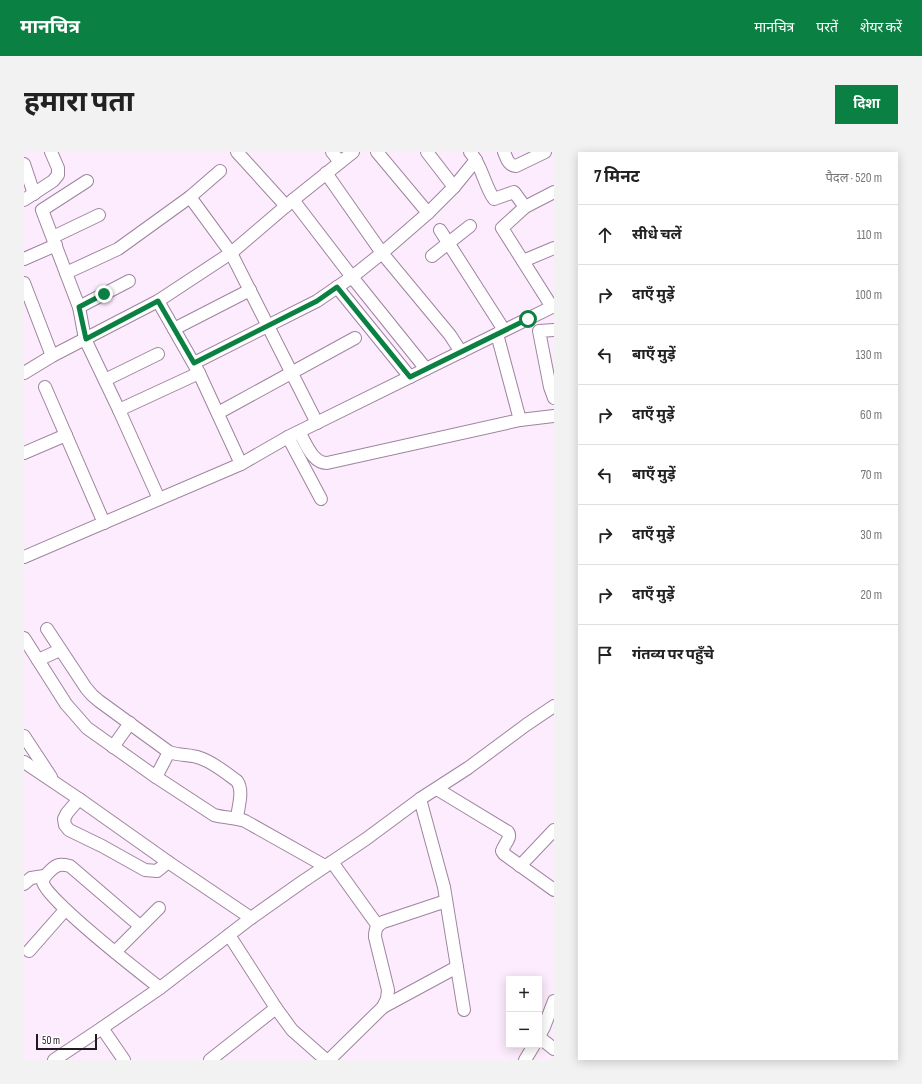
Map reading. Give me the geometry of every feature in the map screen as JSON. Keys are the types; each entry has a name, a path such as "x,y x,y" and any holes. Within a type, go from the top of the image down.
{"street":[{"path":"24,164 29,197 53,181 58,175 58,168 51,152"},
{"path":"237,152 290,203 426,369"},
{"path":"332,152 340,162"},
{"path":"24,373 52,356 158,301 231,252 353,152"},
{"path":"377,152 428,213"},
{"path":"427,152 454,187"},
{"path":"504,152 511,166 516,166 545,152"},
{"path":"119,410 197,368 268,325 317,301 352,277 428,213 454,187 473,156"},
{"path":"473,156 493,198 496,199 514,192 525,207"},
{"path":"66,273 118,249 190,197 220,170"},
{"path":"326,173 382,253 450,335 461,352"},
{"path":"86,181 42,210 79,307 86,339 158,499"},
{"path":"24,557 241,464 288,437 553,307 502,228 525,207 554,192"},
{"path":"190,197 231,252 317,423"},
{"path":"24,260 99,215"},
{"path":"432,256 470,226"},
{"path":"440,230 500,332 520,420"},
{"path":"523,261 554,248"},
{"path":"79,307 129,281"},
{"path":"24,284 52,356"},
{"path":"337,287 410,377"},
{"path":"174,329 250,290"},
{"path":"158,301 197,368 241,464"},
{"path":"24,318 36,313"},
{"path":"553,391 539,332 554,330"},
{"path":"218,413 355,338"},
{"path":"105,380 158,354"},
{"path":"45,387 104,523"},
{"path":"299,432 318,461 328,463 520,420 554,416"},
{"path":"24,453 66,435"},
{"path":"288,437 321,499"},
{"path":"47,629 92,696 170,752 179,755 202,758 237,781 240,785 237,818"},
{"path":"24,638 72,712 87,728 156,777 214,815 237,818 245,821 329,864 378,926"},
{"path":"38,660 60,650"},
{"path":"54,1060 160,988 251,918 366,839 420,799 468,768 554,706"},
{"path":"113,747 130,723"},
{"path":"24,736 55,783"},
{"path":"156,777 170,752"},
{"path":"24,762 79,798 168,862 251,918"},
{"path":"437,789 508,832 510,834 509,838 502,851 507,857 554,890"},
{"path":"79,798 66,814 64,819 65,825 69,830 102,846 145,870 157,870 168,862"},
{"path":"420,799 446,901 464,1010"},
{"path":"520,866 554,830"},
{"path":"26,878 44,876 55,866 62,864 70,866 140,926"},
{"path":"44,876 44,888 65,910 160,988"},
{"path":"329,1060 382,1007 387,998 388,990 375,938 375,931 378,926 383,922 446,901"},
{"path":"115,952 159,908"},
{"path":"29,951 65,910"},
{"path":"229,935 276,1008 299,1037 326,1060"},
{"path":"382,1007 457,967"},
{"path":"542,1031 554,1001"},
{"path":"214,1059 276,1008"},
{"path":"102,1028 124,1060"},
{"path":"542,1039 554,1049"},
{"path":"525,1060 532,1048"}],"route":[{"path":"104,294 79,307 86,339 158,301 194,363 317,301 337,287 410,377 528,319"}]}
